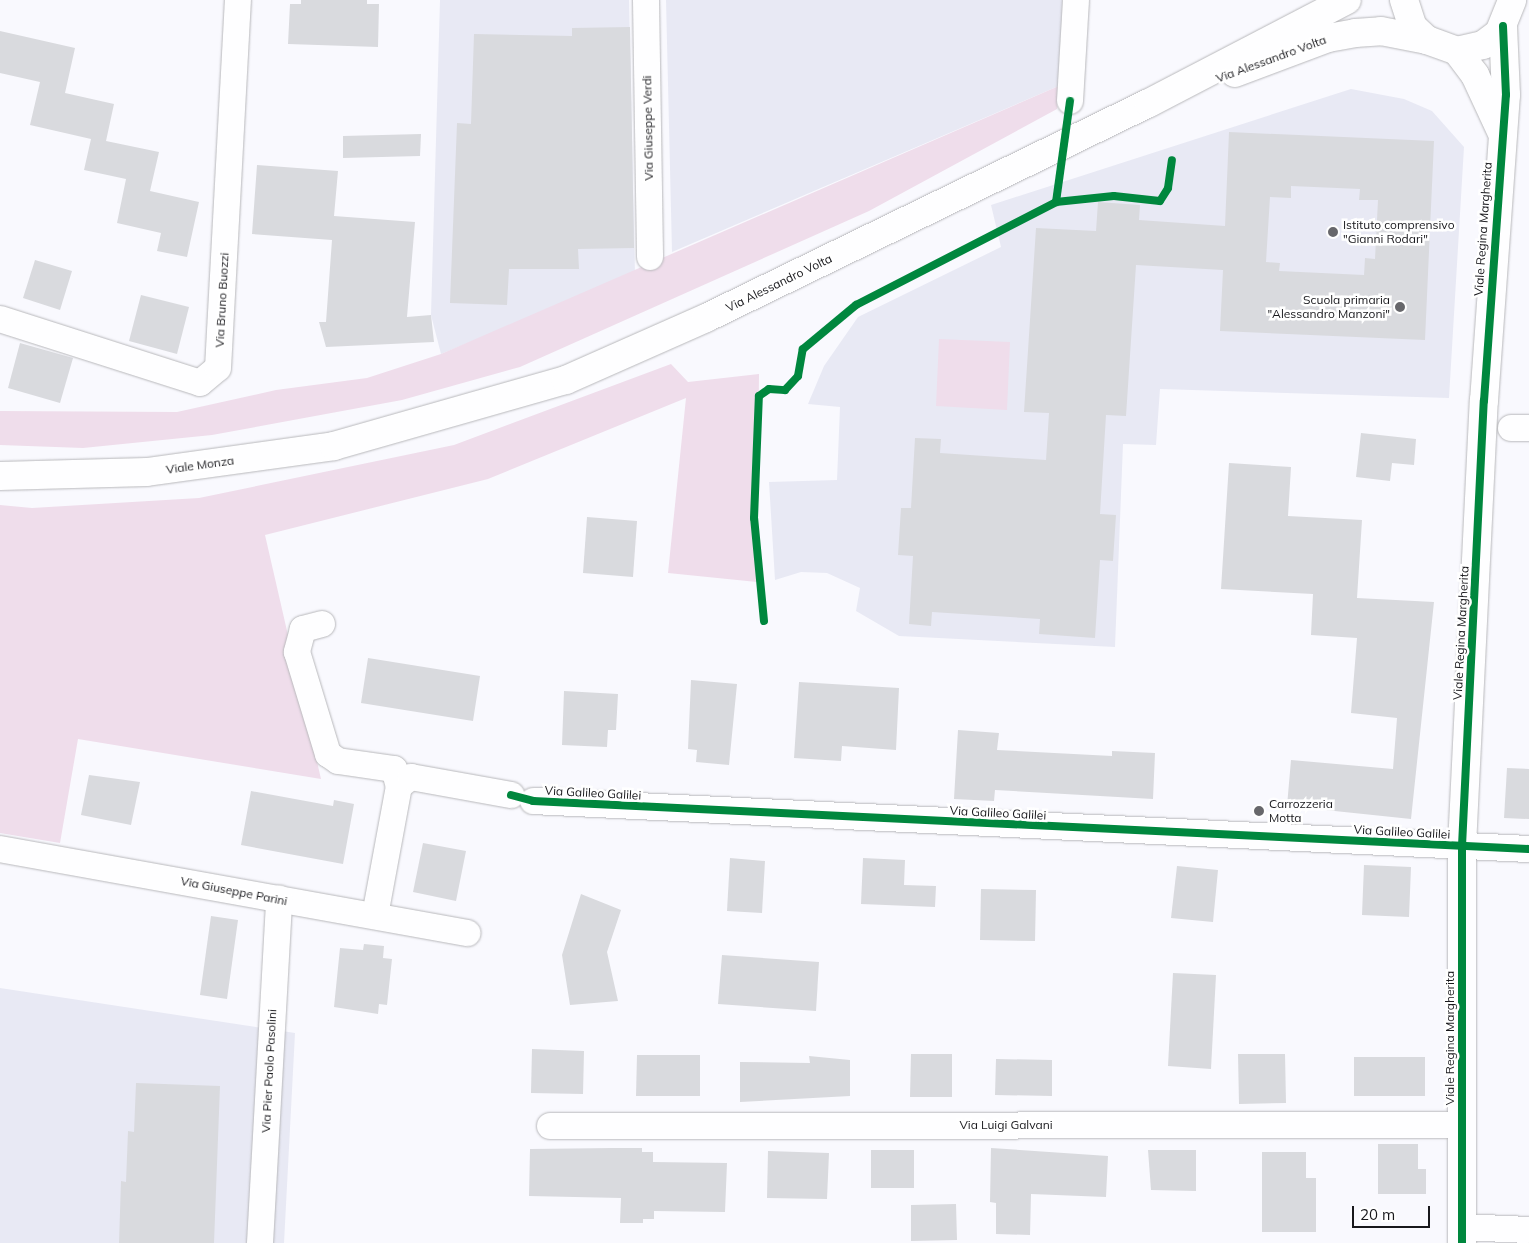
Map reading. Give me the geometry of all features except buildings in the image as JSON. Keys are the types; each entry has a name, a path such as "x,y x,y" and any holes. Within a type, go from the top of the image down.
{"main road":[{"name":"Via Alessandro Volta","path":"398,432 566,380 706,318 1149,103 1347,0"},
{"path":"1404,0 1413,27 1426,40"},
{"path":"1457,51 1483,45 1503,26 1512,0"},
{"name":"Viale Regina Margherita","path":"1462,1235 1462,846 1500,131 1508,51 1503,26"},
{"name":"Via Alessandro Volta","path":"1149,103 1328,38 1381,32 1426,40 1457,51"},
{"name":"Viale Regina Margherita","path":"1457,51 1475,75 1500,131"},
{"name":"Viale Monza","path":"0,476 147,472 334,446 398,432"}],"street":[{"name":"Via Bruno Buozzi","path":"0,319 200,383 218,368 238,0"},
{"name":"Via Giuseppe Verdi","path":"646,0 650,257"},
{"path":"1070,101 1076,0"},
{"path":"322,624 303,629 297,652 328,754 338,761 394,769 399,786 375,916"},
{"name":"Via Galileo Galilei","path":"399,786 411,777 522,798 1529,849"},
{"name":"Via Giuseppe Parini","path":"0,849 468,933"},
{"name":"Via Pier Paolo Pasolini","path":"260,1243 278,899"},
{"name":"Via Luigi Galvani","path":"550,1126 1462,1125"},
{"path":"1462,1235 1529,1230"}],"shaded area":[{"path":"440,0 629,0 635,274 441,354 431,315"},
{"path":"666,0 1062,0 1061,85 672,252"},
{"path":"1061,85 1057,109 869,211 520,367 402,400 212,435 83,448 0,445 0,411 177,412 276,390 367,378 441,354"},
{"path":"1351,89 1404,99 1432,111 1464,147 1449,398 1160,389 1156,445 1123,444 1115,647 899,636 856,611 860,588 827,573 801,572 775,580 769,482 837,480 840,407 808,404 824,366 858,317 1001,247 991,205"},
{"path":"939,339 1010,342 1007,410 936,406"},
{"path":"671,364 688,382 759,374 757,582 668,573 686,398 488,479 265,535 321,779 78,739 60,843 0,833 0,505 32,508 199,498 454,445"},
{"path":"0,988 295,1033 284,1243 0,1243"}],"cycle path":[{"path":"1462,1243 1462,846 1484,401 1506,95 1503,26"},
{"path":"764,621 754,518 759,396 769,389 785,390 798,376 803,349 856,305 1056,202 1070,101"},
{"path":"1056,202 1114,196 1160,201 1168,188 1172,160"},
{"path":"511,795 533,801 1529,849"}],"place":[{"name":"Istituto comprensivo \"Gianni Rodari\"","path":"1333,232"},
{"name":"Scuola primaria \"Alessandro Manzoni\"","path":"1400,307"},
{"name":"Carrozzeria Motta","path":"1259,811"}]}
